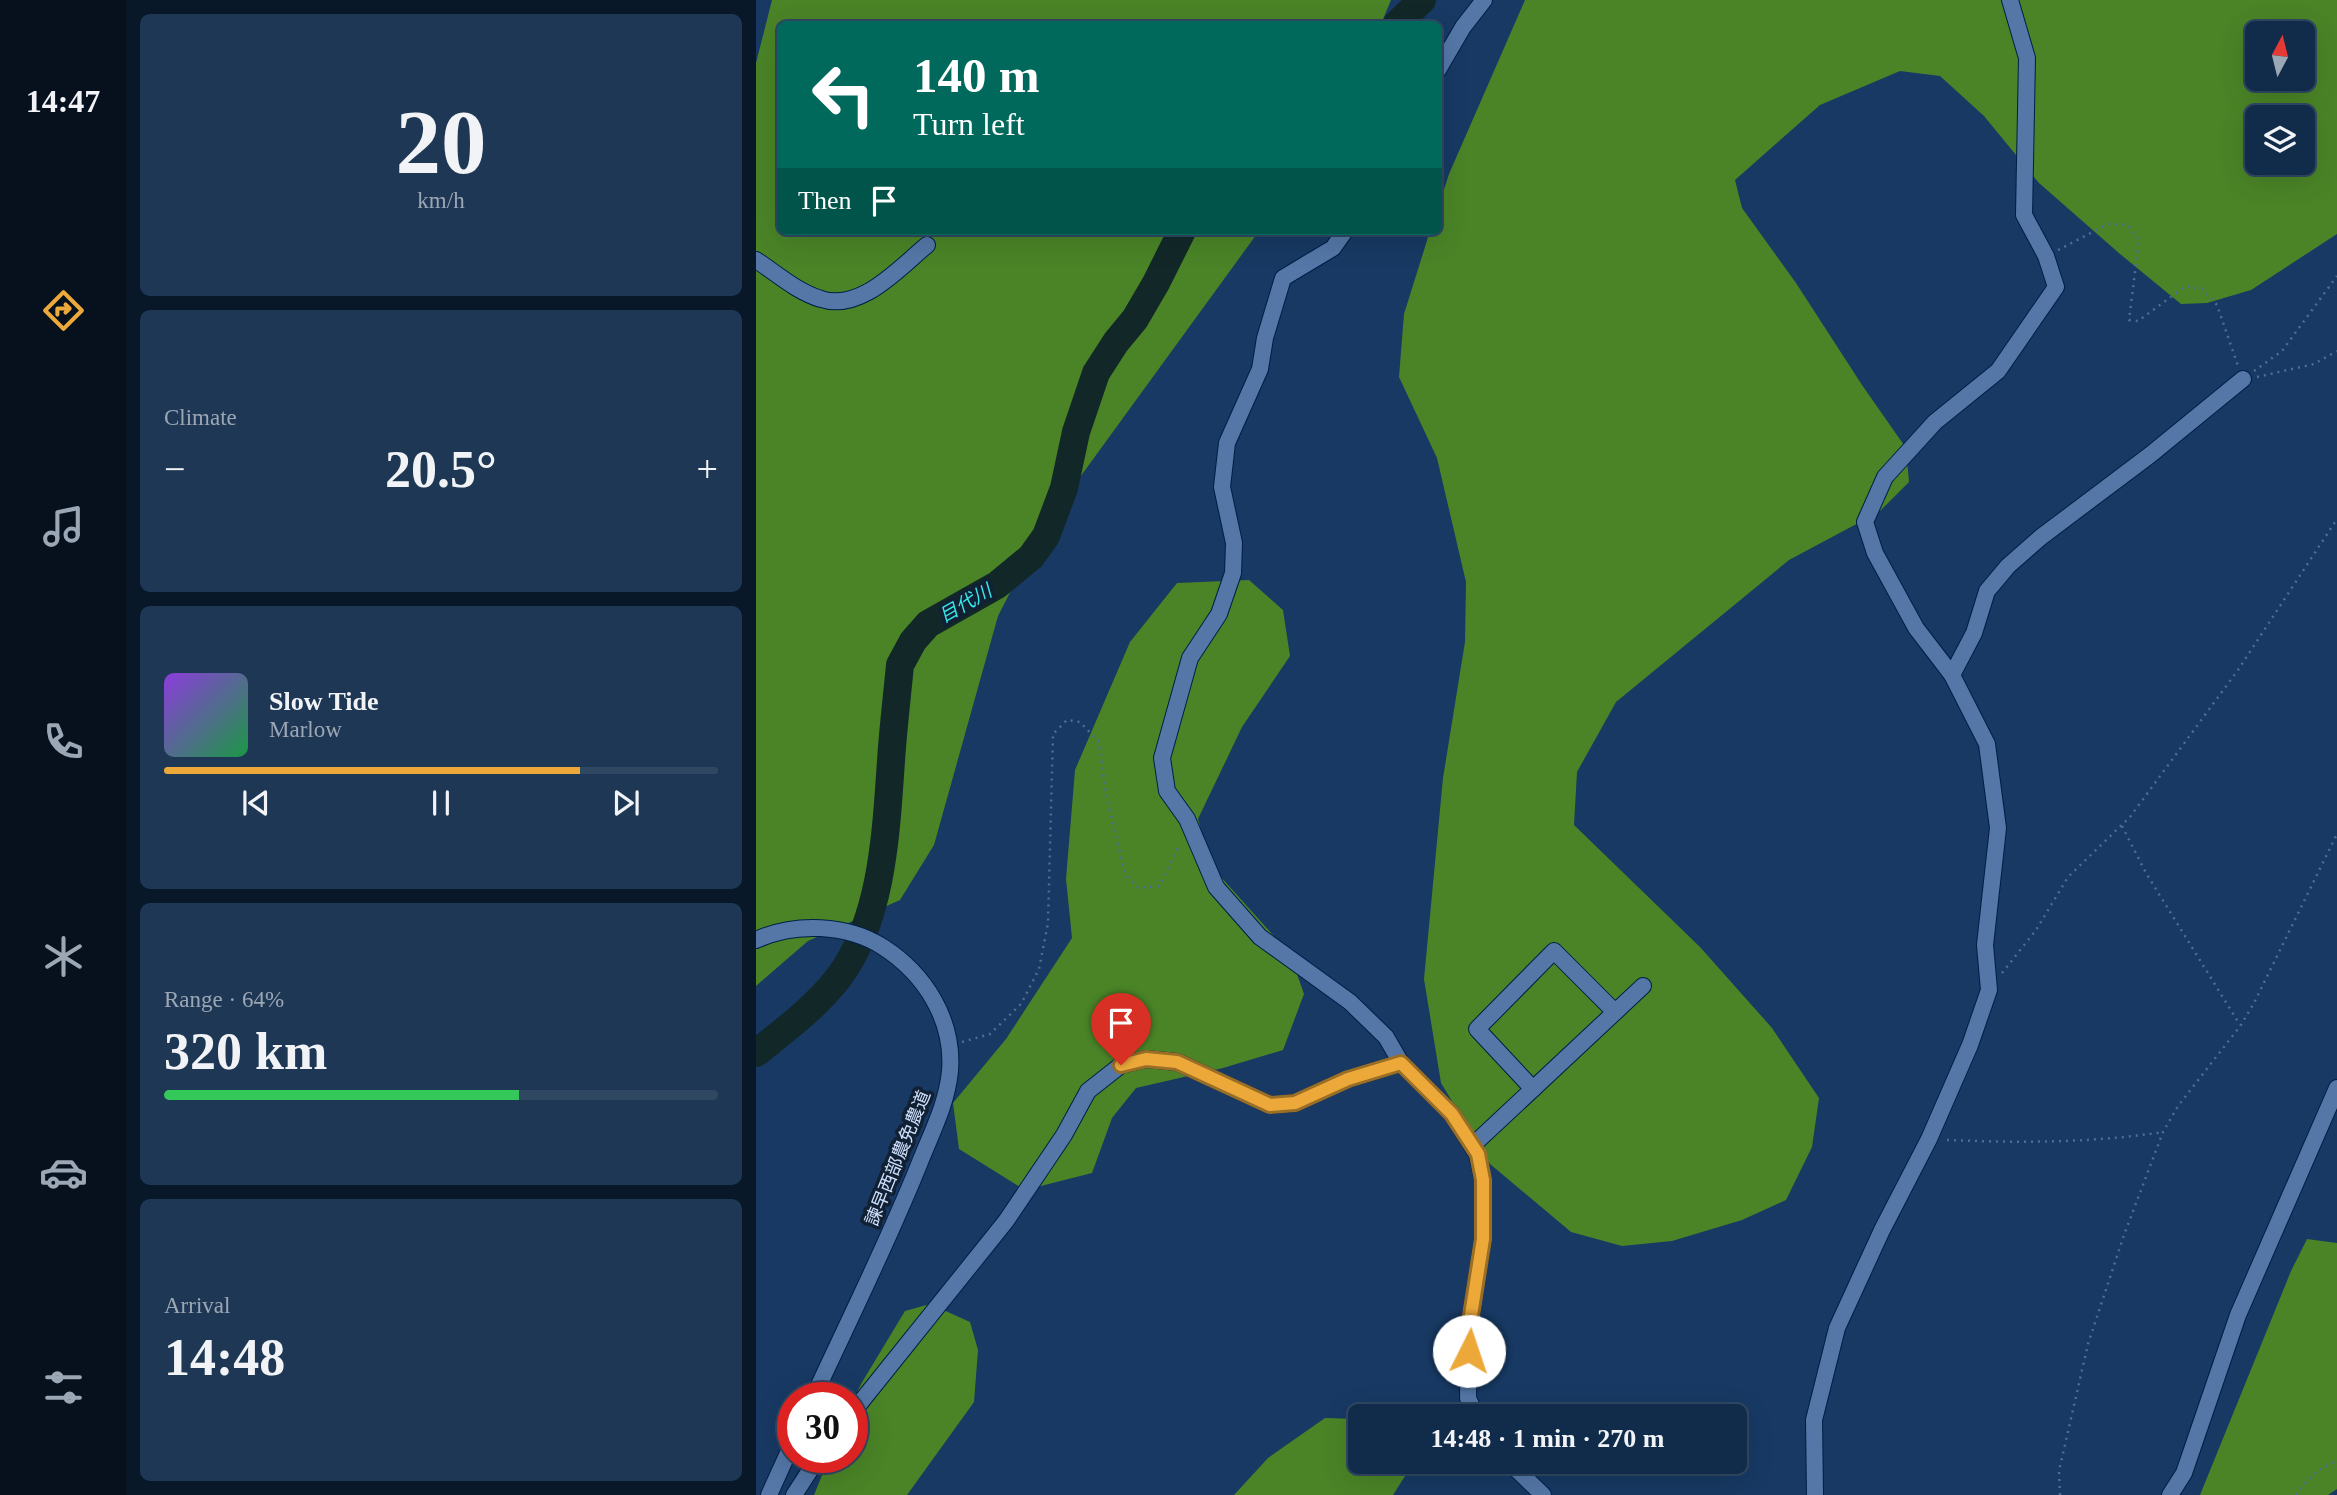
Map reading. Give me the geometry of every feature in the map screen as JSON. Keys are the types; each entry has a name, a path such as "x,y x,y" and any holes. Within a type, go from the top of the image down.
{"street":[{"path":"1442,63 1463,27 1484,0"},
{"path":"1815,1495 1814,1420 1837,1328 1882,1230 1930,1139 1970,1045 1989,990 1985,945 1998,828 1987,744 1952,676 1916,628 1875,553 1865,522 1885,477 1935,422 1998,371 2056,287 2046,256 2024,215 2027,58 2010,0"},
{"path":"1342,235 1333,248 1283,278 1265,338 1261,369 1227,443 1222,487 1234,543 1233,573 1219,614 1190,657 1162,758 1167,791 1186,819 1216,887 1260,937 1350,1002 1386,1037 1401,1063 1452,1114 1478,1154 1483,1180 1483,1239 1469,1328 1468,1398 1471,1404"},
{"path":"756,260 794,286 821,299 844,302 885,280 927,245"},
{"path":"1952,676 1974,633 1987,591 2008,566 2041,537 2150,455 2243,379"},
{"name":"諫早西部農免農道","path":"756,940 768,934 809,928 842,929 873,941 904,960 918,976 946,1025 950,1070 944,1101 908,1192 820,1382"},
{"path":"1533,1088 1477,1029 1554,951 1615,1012"},
{"path":"1472,1146 1643,986"},
{"path":"868,1393 1006,1221 1064,1135 1087,1091 1121,1065 1146,1059 1177,1062 1270,1105 1295,1103 1348,1079 1401,1063"},
{"path":"2170,1495 2184,1473 2238,1315 2337,1088"},
{"path":"769,1495 779,1473"},
{"path":"794,1495 808,1473"},
{"path":"1521,1474 1543,1495"}],"path":[{"path":"2046,256 2108,225 2127,225 2139,240 2129,320 2138,321 2186,286 2203,289 2217,305 2243,379"},
{"path":"2243,379 2282,351 2337,275"},
{"path":"2243,379 2314,364 2337,351"},
{"path":"1989,990 2036,930 2068,877 2122,827 2238,670 2337,519"},
{"path":"949,1046 990,1034 1021,1004 1039,969 1048,923 1049,801 1053,734 1067,720 1080,722 1099,742 1105,789 1125,874 1138,888 1159,886 1178,850 1186,819"},
{"path":"2122,827 2153,884 2241,1025"},
{"path":"2060,1495 2059,1471 2088,1344 2124,1235 2163,1132 2178,1106 2241,1025 2337,834"},
{"path":"1930,1139 2008,1143 2122,1138 2163,1132"},
{"path":"2296,1495 2305,1481 2337,1461"}],"green space":[{"path":"772,0 1391,0 1382,21 777,21 777,235 1256,235 1043,528 998,616 934,845 900,900 808,941 756,986 756,63"},
{"path":"1525,0 2337,0 2337,234 2251,290 2207,303 2181,304 2039,183 1984,116 1940,76 1900,71 1820,105 1735,180 1742,208 1796,283 1906,448 1909,482 1879,512 1789,560 1616,702 1577,772 1574,825 1700,947 1772,1028 1819,1098 1812,1147 1786,1200 1742,1220 1672,1241 1622,1246 1571,1232 1490,1164 1441,1083 1424,979 1443,778 1465,642 1466,582 1437,458 1399,377 1404,314 1429,235 1442,235 1442,196 1449,174"},
{"path":"1249,580 1283,610 1290,656 1242,727 1198,819 1211,866 1290,954 1304,994 1283,1050 1223,1068 1136,1088 1112,1118 1092,1173 1025,1190 959,1149 953,1103 1006,1039 1072,938 1066,879 1075,770 1130,642 1177,583"},
{"path":"2307,1239 2337,1243 2337,1489 2328,1495 2200,1495 2291,1271"},
{"path":"930,1304 970,1322 978,1350 974,1402 907,1495 814,1495 823,1473 868,1473 868,1382 862,1382 905,1311"},
{"path":"1325,1418 1348,1419 1348,1474 1406,1474 1393,1495 1234,1495 1268,1458"}],"waterway":[{"name":"目代川","path":"1400,21 1422,0"},
{"name":"目代川","path":"756,1053 800,1018 830,988 854,954 865,928 880,873 884,845 900,665 913,641 928,624 997,585 1031,557 1046,536 1064,488 1076,432 1096,373 1135,319 1180,235"}],"route":[{"path":"1121,1065 1146,1059 1177,1062 1270,1105 1295,1103 1348,1079 1401,1063 1452,1114 1478,1154 1483,1180 1483,1239 1469,1328 1469,1351"}]}
